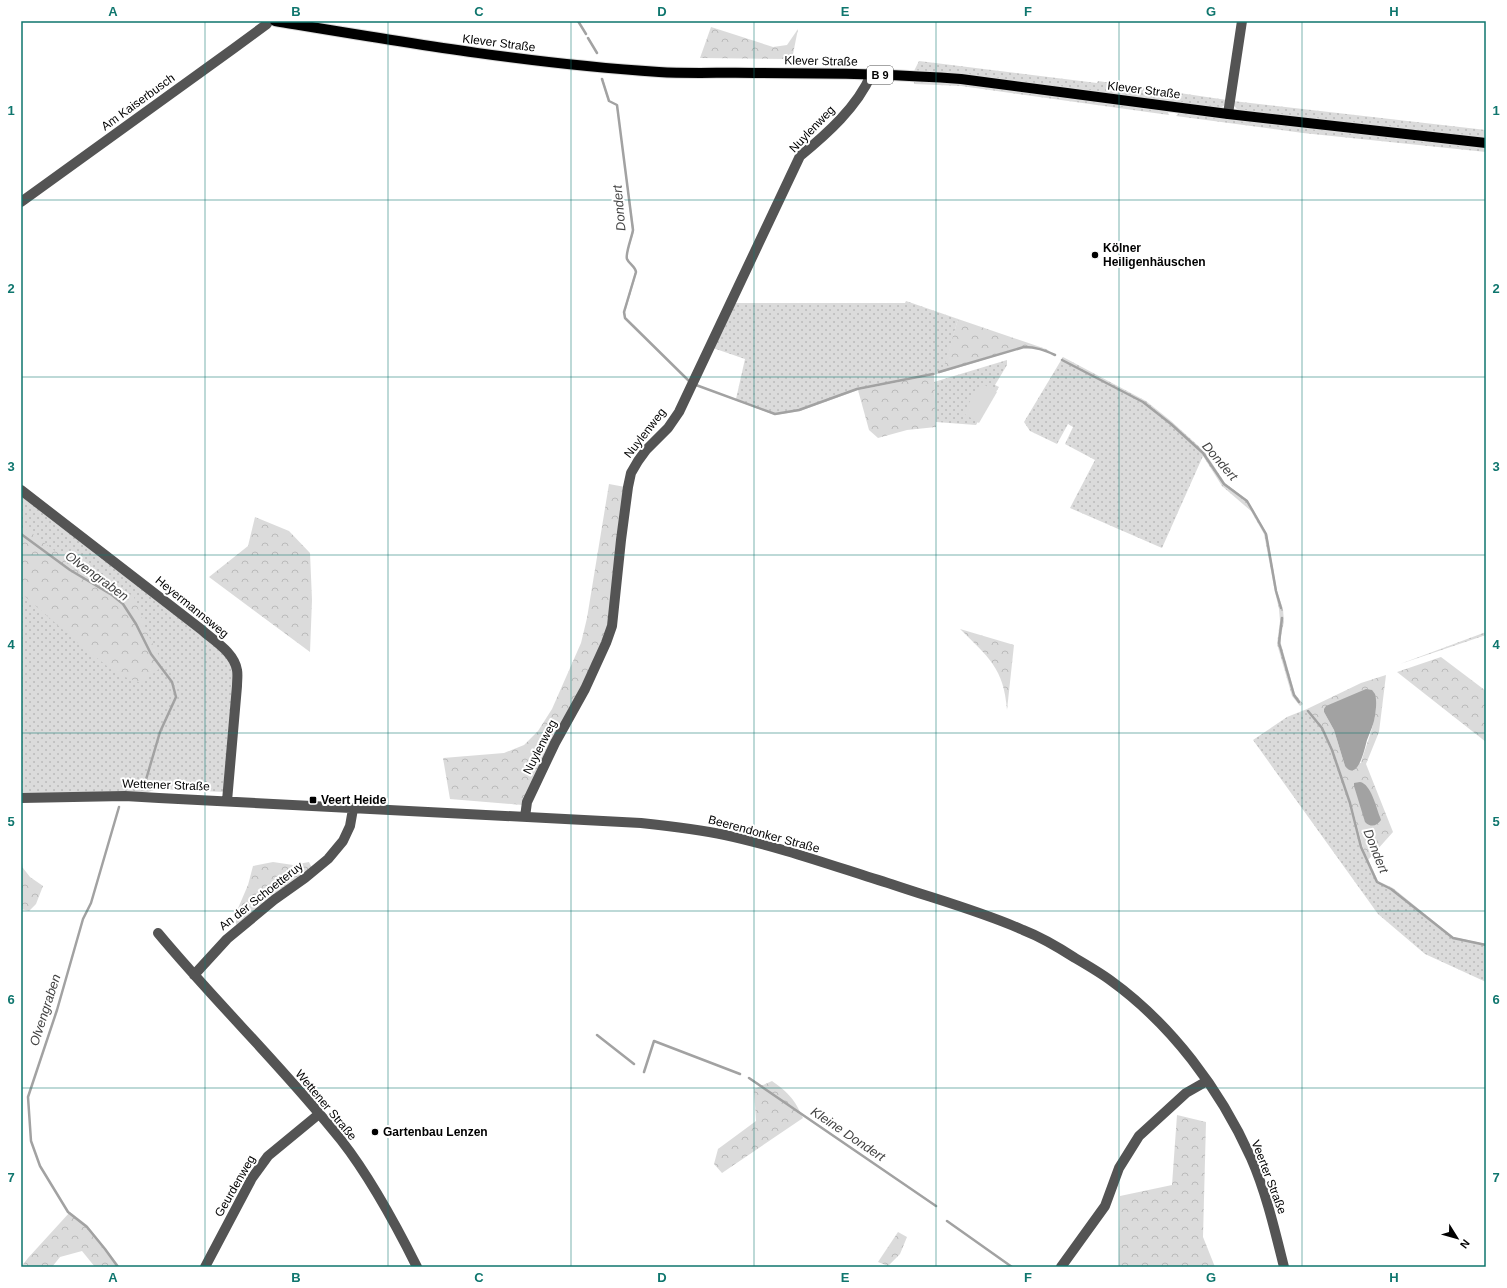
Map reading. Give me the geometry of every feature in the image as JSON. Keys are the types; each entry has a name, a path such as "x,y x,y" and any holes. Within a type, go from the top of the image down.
{"main road":[{"name":"Klever Straße","path":"275,21 438,48 594,68 662,72 926,76 961,79 1228,114 1486,143"}],"street":[{"name":"Am Kaiserbusch","path":"21,202 233,49 266,24 267,21"},
{"path":"1228,114 1242,21"},
{"name":"Nuylenweg","path":"525,816 527,802 530,795 555,743 585,688 606,643 612,626 621,540 631,474 642,455 668,428 679,412 800,156 828,133 866,88 871,75"},
{"name":"Heyermannsweg","path":"21,490 202,630 228,652 233,659 237,669 237,686 227,801"},
{"name":"Wettener Straße","path":"21,798 125,796 310,805"},
{"name":"Beerendonker Straße","path":"310,805 353,809 525,816 641,823 680,827 723,834 766,845 980,913 1023,930 1041,938 1081,962 1110,980 1133,998"},
{"name":"An der Schoetteruy","path":"194,975 227,939 274,900 305,878 328,859 344,840 350,826 353,809"},
{"path":"158,933 194,975"},
{"name":"Wettener Straße","path":"194,975 342,1141 406,1244 417,1267"},
{"name":"Veerter Straße","path":"1133,998 1169,1032 1207,1081 1230,1118 1251,1158 1272,1220 1284,1267"},
{"path":"1061,1267 1106,1206 1119,1168 1139,1136 1186,1093 1207,1081"},
{"name":"Geurdenweg","path":"205,1267 252,1178 260,1166 268,1156 319,1114"}],"green space":[{"path":"711,27 773,47 787,45 798,29 792,59 700,58"},
{"path":"919,61 1097,83 1098,81 1227,100 1225,105 1220,108 970,75 914,71"},
{"path":"601,78 603,78 609,101 617,104 634,230 628,259 637,272 625,313 626,318 690,381 689,382 625,318 623,313 635,272 634,268 626,259 632,230 616,105 608,101"},
{"path":"914,80 963,83 1167,110 1169,115 961,86 914,84"},
{"path":"1233,101 1486,130 1486,139 1239,111 1235,107"},
{"path":"1180,112 1486,148 1486,152 1303,133 1176,116"},
{"path":"906,301 958,319 944,370 1025,346 1046,349 1056,355 1055,356 1048,352 1025,347 934,375 858,390 800,411 775,415 695,385 736,399 745,359 713,348 735,303 905,303"},
{"path":"958,319 1046,349 1025,346 943,370"},
{"path":"1063,357 1146,401 1204,451 1225,483 1248,501 1267,534 1277,591 1283,609 1284,622 1281,635 1281,644 1295,694 1303,704 1300,706 1292,696 1277,644 1280,621 1279,609 1264,534 1251,511 1222,486 1203,456 1162,548 1070,508 1095,460 1065,444 1073,427 1068,424 1057,444 1030,431 1024,422"},
{"path":"1007,360 1007,365 995,385 999,387 976,425 936,422 934,382"},
{"path":"934,375 936,427 907,430 878,438 869,430 858,390"},
{"path":"981,383 997,392 979,423 963,413"},
{"path":"609,484 625,487 610,625 604,641 523,805 450,799 443,758 504,753 524,745 538,731 552,709 581,643 587,618"},
{"path":"21,493 225,653 234,670 225,792 157,789 125,800 21,801"},
{"path":"255,517 289,531 310,553 312,600 310,652 209,577 248,546"},
{"path":"21,525 55,551 109,580 134,597 149,637 164,665 141,683 117,674 77,642 21,593"},
{"path":"960,629 1014,645 1007,710 1002,684 993,664"},
{"path":"1486,632 1486,635 1400,664"},
{"path":"1441,657 1486,691 1486,742 1397,672"},
{"path":"1386,675 1379,732 1366,764 1393,832 1368,860 1332,747 1322,726 1307,709 1361,683","holes":["1371,690 1375,696 1376,705 1373,725 1361,763 1345,766 1334,730 1324,712"]},
{"path":"1307,709 1322,726 1332,747 1351,803 1363,848 1378,881 1393,888 1453,937 1486,944 1486,982 1425,954 1378,914 1253,740 1287,717"},
{"path":"21,855 23,868 30,877 43,886 36,904 29,911 21,909"},
{"path":"273,862 293,865 309,862 312,868 236,925 236,913 248,885 253,866"},
{"path":"772,1081 791,1097 803,1118 722,1173 714,1164 718,1149 756,1121 754,1089"},
{"path":"1177,1115 1206,1122 1203,1237 1215,1267 1119,1267 1120,1196 1172,1185"},
{"path":"70,1212 87,1225 120,1267 95,1267 82,1251 60,1257 52,1267 21,1267"},
{"path":"898,1232 907,1237 900,1254 888,1266 878,1262"}],"shaded area":[{"path":"1366,689 1372,690 1375,694 1376,705 1374,719 1363,756 1357,767 1354,770 1350,770 1345,766 1334,730 1324,712 1324,709 1326,706"},
{"path":"1360,782 1370,791 1375,802 1381,820 1376,825 1372,826 1365,822 1354,786 1354,783"}],"waterway":[{"name":"Dondert","path":"578,21 586,34"},
{"name":"Dondert","path":"588,38 597,53"},
{"name":"Dondert","path":"602,79 609,101 617,105 633,230 627,259 636,272 624,312 625,318 689,381"},
{"name":"Dondert","path":"939,372 1024,347 1040,349 1055,355"},
{"name":"Dondert","path":"1062,360 1143,402 1171,424 1203,453 1224,484 1247,501 1266,534 1276,591 1281,608"},
{"name":"Dondert","path":"696,385 775,414 799,410 857,389 933,374"},
{"name":"Olvengraben","path":"21,534 70,570 112,595 123,604 136,624 151,654 172,682 176,697 160,732 145,783 128,782"},
{"name":"Dondert","path":"1282,618 1279,643 1294,695 1299,702"},
{"name":"Dondert","path":"1308,711 1322,728 1332,750 1350,803 1361,847 1377,882 1391,889 1453,938 1486,945"},
{"name":"Olvengraben","path":"118,1267 87,1227 68,1212 40,1166 31,1141 28,1097 57,1010 83,919 91,903 119,807"},
{"name":"Kleine Dondert","path":"597,1035 634,1064"},
{"name":"Kleine Dondert","path":"644,1072 654,1041 740,1074"},
{"name":"Kleine Dondert","path":"749,1078 936,1206"},
{"name":"Kleine Dondert","path":"947,1221 1012,1267"}],"place":[{"name":"Kölner Heiligenhäuschen","path":"1095,255"},
{"name":"Veert Heide","path":"313,800"},
{"name":"Gartenbau Lenzen","path":"375,1132"}]}
